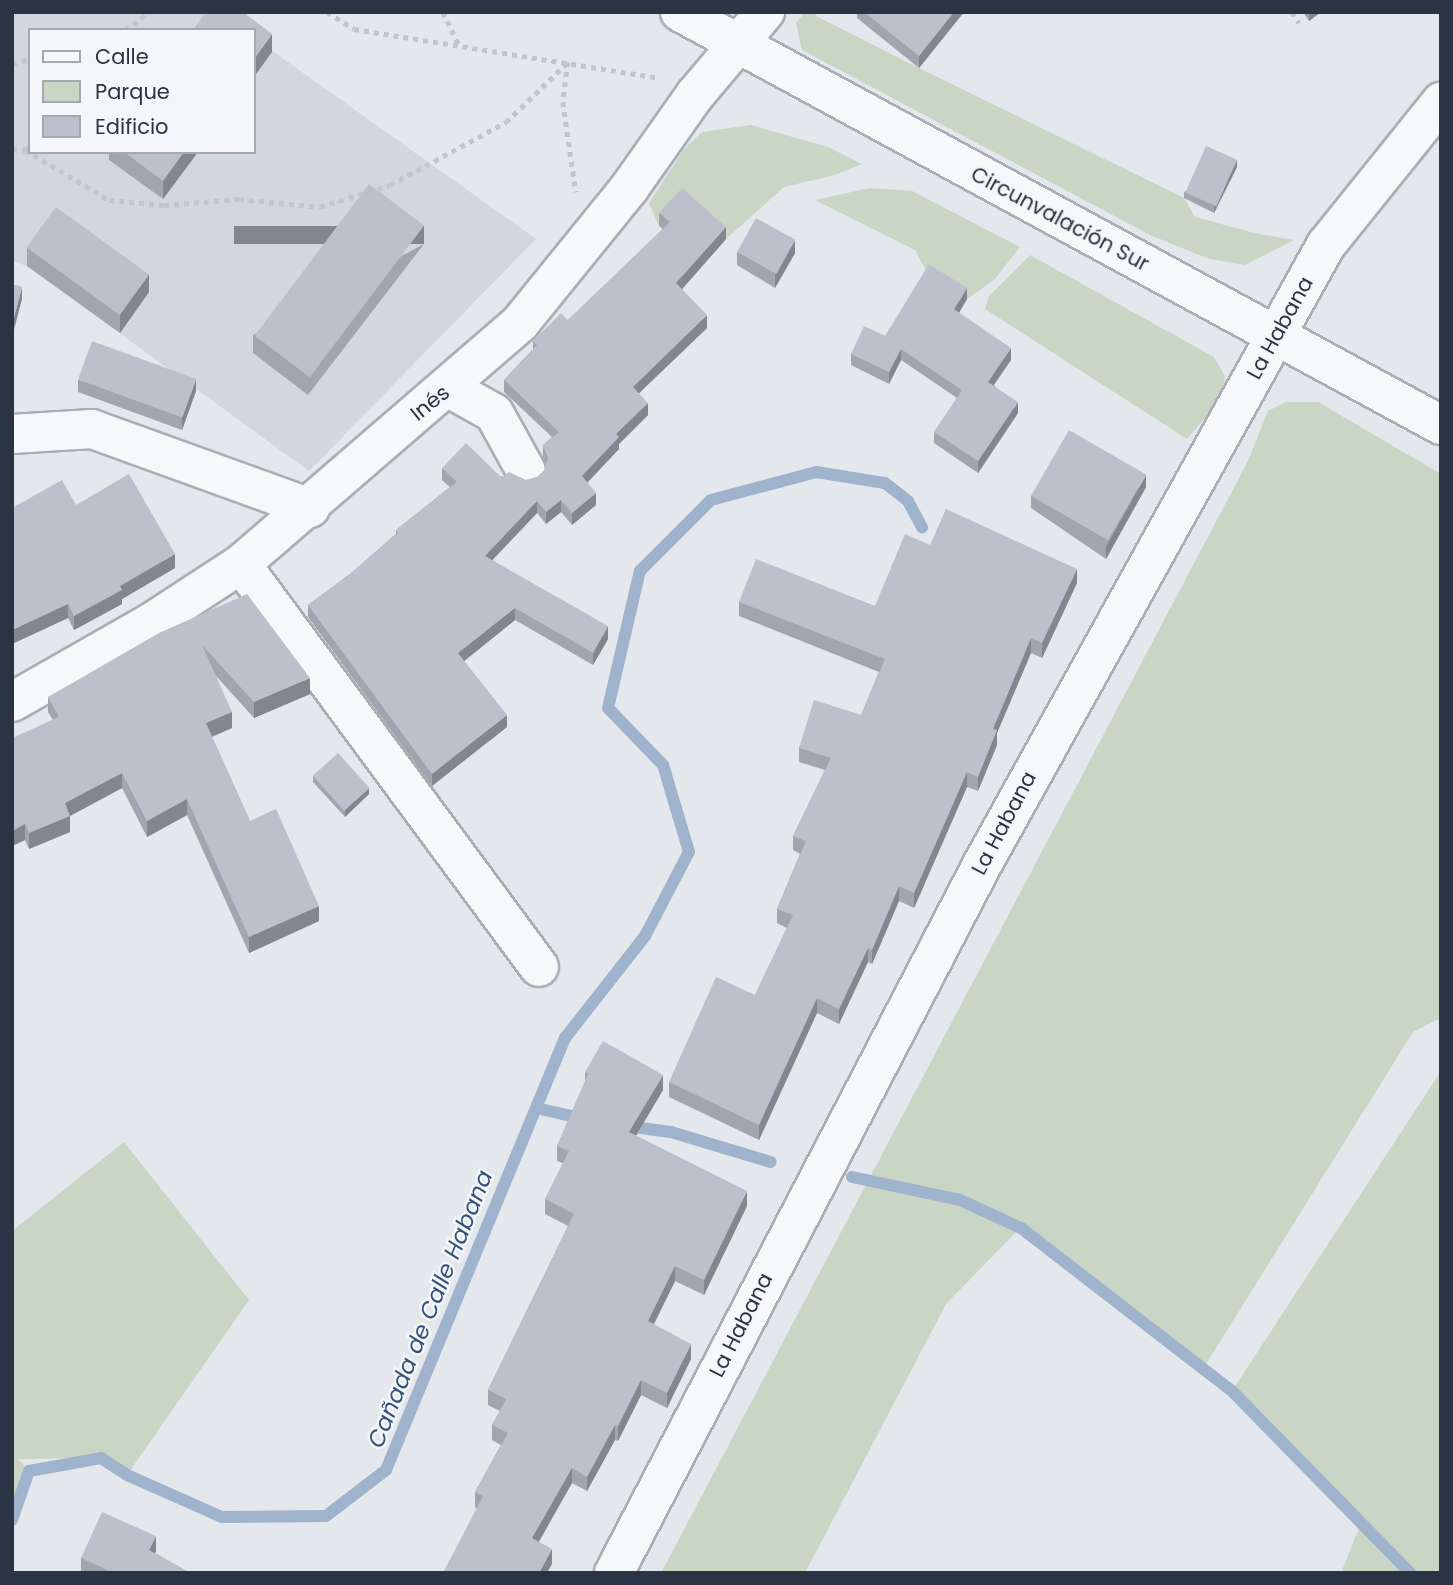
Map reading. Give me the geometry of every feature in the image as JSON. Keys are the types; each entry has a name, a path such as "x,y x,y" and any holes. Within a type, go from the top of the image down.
{"street":[{"name":"Circunvalación Sur","path":"680,12 1441,425"},
{"name":"Inés","path":"12,702 152,622 242,564 310,508 349,469 449,388 520,323 630,187 695,95 765,12"},
{"name":"La Habana","path":"614,1573 970,887 1326,245 1441,102"},
{"path":"449,388 494,413 526,471"},
{"path":"12,434 92,429 310,508"},
{"path":"242,564 539,967"}],"path":[{"path":"128,28 150,12"},
{"path":"327,12 354,29 659,78 695,95"},
{"path":"443,12 459,45"},
{"path":"1292,12 1299,23"},
{"path":"36,154 108,200 164,205 239,199 320,207 390,185 506,122 568,62"},
{"path":"568,62 563,102 583,245"},
{"path":"12,149 27,148"}],"shaded area":[{"path":"12,12 218,12 239,28 28,28 28,154 256,154 256,39 536,239 309,471 27,266 12,261"}],"green space":[{"path":"805,12 817,12 816,16 1184,198 1195,217 1258,234 1294,240 1245,265 1209,259 1150,235 802,50 796,23"},
{"path":"751,125 828,147 862,164 835,175 784,187 726,239 704,264 659,226 649,203 684,149 702,132"},
{"path":"870,188 912,191 1020,247 994,280 967,299 929,276 915,250 815,200"},
{"path":"1030,255 1214,357 1225,376 1220,401 1187,439 985,309 989,296"},
{"path":"1286,402 1318,402 1441,474 1441,1018 1413,1032 1203,1369 1020,1228 946,1304 805,1573 661,1573 1248,461 1268,411"},
{"path":"1441,1071 1441,1573 1341,1573 1361,1523 1232,1391"},
{"path":"124,1142 249,1300 127,1475 101,1458 18,1459 29,1471 12,1518 12,1231"}],"building":[{"path":"206,12 243,12 272,34 256,56 256,28 194,28"},
{"path":"864,12 954,12 919,56"},
{"path":"1206,146 1237,160 1216,206 1185,193"},
{"path":"127,154 183,154 163,181"},
{"path":"369,184 424,226 310,377 255,336"},
{"path":"682,188 726,227 676,283 707,315 633,387 648,403 616,434 619,437 582,476 596,493 572,513 561,500 546,512 537,501 485,556 608,626 593,653 515,608 458,653 507,715 432,774 308,605 350,574 398,533 396,530 457,482 442,468 466,443 502,478 509,472 526,480 537,477 544,471 548,458 543,445 559,432 504,380 537,345 533,341 561,313 568,320 670,222 659,213"},
{"path":"56,207 149,275 120,315 27,247"},
{"path":"756,218 795,240 776,274 737,252"},
{"path":"929,264 967,288 954,309 1011,348 988,382 1018,402 978,461 934,432 962,390 901,349 889,372 851,354 864,326 885,336"},
{"path":"12,284 22,287 12,325"},
{"path":"92,341 196,379 182,417 78,380"},
{"path":"1069,430 1146,474 1108,540 1031,496"},
{"path":"129,474 175,554 120,586 122,590 74,616 68,604 12,630 12,508 62,480 76,505"},
{"path":"946,509 1077,569 1042,643 1031,638 993,729 997,730 978,777 967,772 914,893 899,886 872,950 868,948 839,1009 817,998 759,1125 669,1082 716,977 755,995 793,915 777,909 806,841 793,836 831,758 799,748 814,700 861,715 885,659 739,602 756,559 875,606 905,534 930,545"},
{"path":"247,594 310,678 254,702 202,645 232,712 206,723 250,821 276,809 319,906 249,937 187,799 147,821 122,773 65,803 70,816 29,833 25,824 12,831 12,738 59,717 48,697 159,633"},
{"path":"338,753 369,788 344,811 313,776"},
{"path":"603,1041 663,1075 629,1132 747,1191 704,1280 675,1266 648,1321 691,1344 667,1393 641,1380 618,1426 615,1425 587,1477 572,1468 532,1538 552,1549 539,1573 443,1573 483,1496 475,1492 508,1433 492,1425 506,1399 488,1390 574,1214 545,1199 569,1151 557,1146 588,1074 585,1072"},
{"path":"102,1512 156,1536 149,1550 190,1573 114,1573 81,1558"}],"waterway":[{"name":"Cañada de Calle Habana","path":"12,1520 29,1471 101,1458 127,1475 222,1517 326,1516 386,1470 565,1038 645,936 689,852 663,765 608,708 640,571 711,500 816,472 885,483 908,501 922,527"},
{"name":"Cañada de Calle Habana","path":"536,1108 584,1119"},
{"name":"Cañada de Calle Habana","path":"626,1126 671,1132 771,1162"},
{"name":"Cañada de Calle Habana","path":"852,1177 960,1200 1021,1228 1232,1391 1410,1573"}]}
